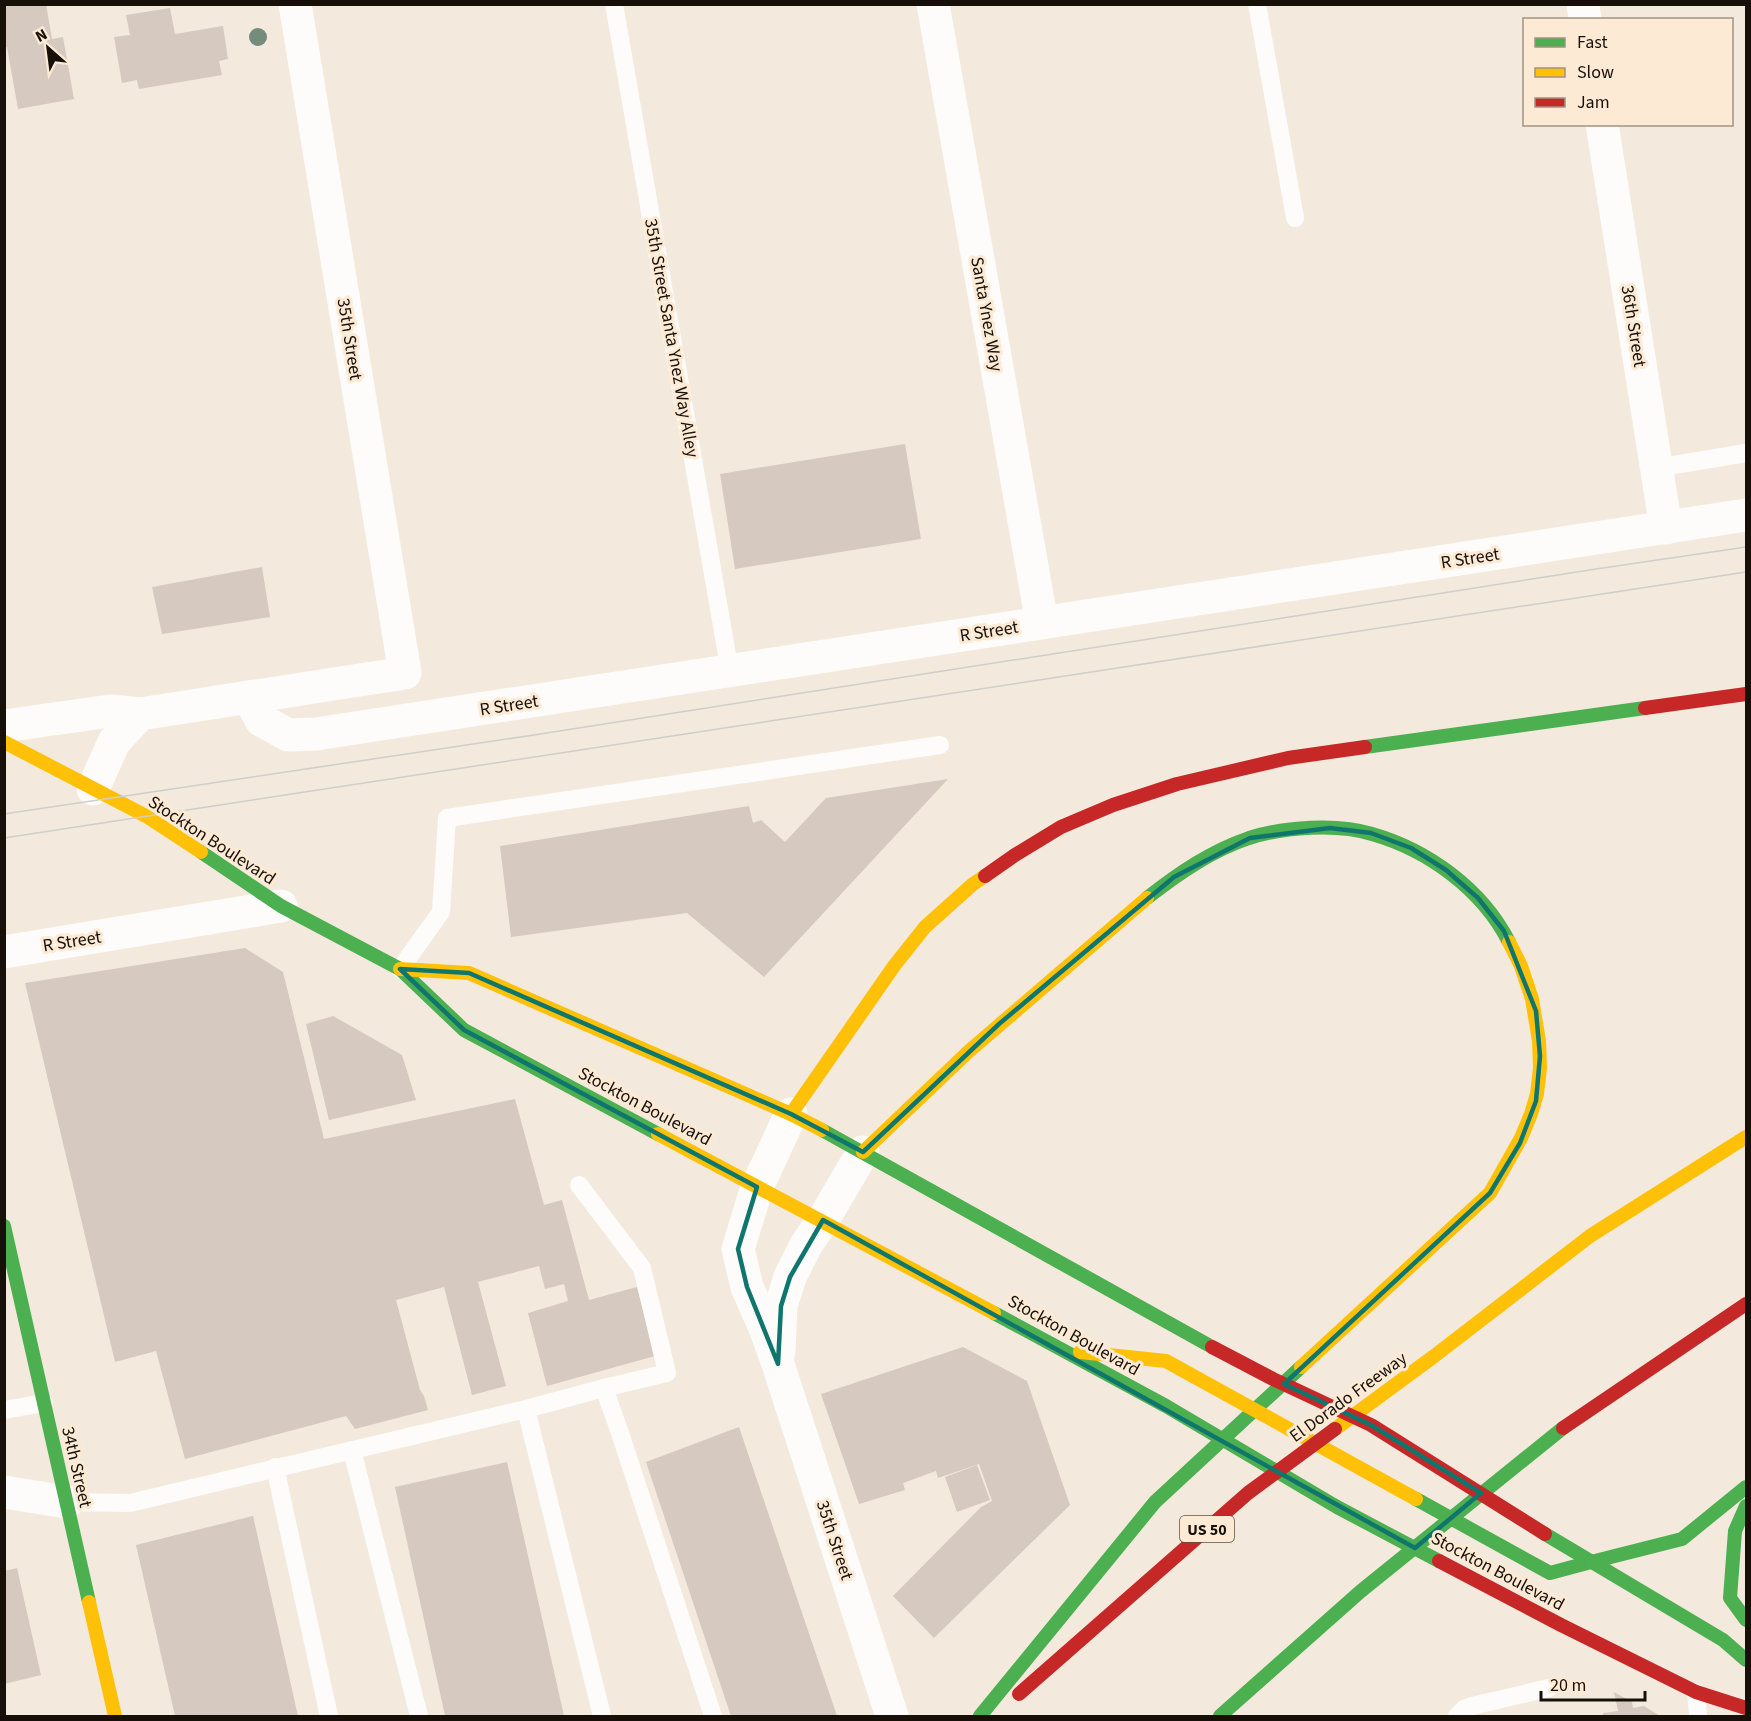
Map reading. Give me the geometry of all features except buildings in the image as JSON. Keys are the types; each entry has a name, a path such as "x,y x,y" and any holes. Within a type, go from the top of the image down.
{"main road":[{"path":"791,1114 867,1004 925,927 973,884 1061,827 1113,805 1177,784 1288,758 1746,694"},
{"name":"Stockton Boulevard","path":"4,742 146,816 281,906 400,969 464,1030 823,1220 1166,1406 1337,1507 1561,1625 1696,1692 1746,1708"},
{"path":"863,1152 928,1088 999,1024 1183,871 1210,854 1250,838 1286,830 1330,828 1371,834 1411,848 1446,870 1478,898 1504,931 1525,972 1536,1011 1540,1056 1536,1101 1520,1143 1490,1193 1155,1502 980,1716"},
{"name":"Stockton Boulevard","path":"400,969 469,973 791,1114 863,1152 1190,1336 1273,1379 1371,1425 1591,1562 1723,1640 1746,1660"},
{"name":"El Dorado Freeway","path":"993,1716 1248,1493 1433,1357 1590,1236 1746,1137"},
{"name":"34th Street","path":"4,1226 115,1716"},
{"path":"1220,1716 1361,1591 1554,1434 1746,1304"},
{"path":"1065,1351 1167,1361 1550,1573 1682,1539 1746,1487"},
{"path":"1746,1506 1735,1531 1730,1598 1746,1620"}],"street":[{"name":"35th Street","path":"249,697 405,673 295,4"},
{"name":"Santa Ynez Way","path":"933,4 1042,623"},
{"name":"36th Street","path":"1602,126 1666,528"},
{"name":"R Street","path":"249,697 261,720 288,735 316,734 1746,515"},
{"path":"4,726 110,711 140,714 249,697"},
{"path":"93,789 114,742 140,714"},
{"name":"R Street","path":"4,952 281,906"},
{"name":"35th Street","path":"791,1114 757,1187 738,1249 747,1287 778,1364 892,1716"},
{"name":"35th Street","path":"778,1364 781,1306 790,1277 806,1245 863,1152"},
{"path":"4,1492 66,1502"}],"lane":[{"name":"35th Street Santa Ynez Way Alley","path":"614,4 730,672"},
{"path":"1257,4 1295,218"},
{"path":"1656,468 1746,453"},
{"path":"400,969 441,912 447,818 940,745"},
{"path":"66,1502 130,1503 526,1409 667,1373 642,1268 579,1185"},
{"path":"604,1388 713,1716"},
{"path":"4,1410 44,1402"},
{"path":"526,1409 603,1716"},
{"path":"352,1450 419,1716"},
{"path":"275,1467 329,1716"},
{"path":"1457,1716 1464,1709 1472,1706 1549,1688"},
{"path":"1696,1692 1698,1716"}],"highlighted area":[{"path":"1330,828 1371,833 1411,848 1446,870 1478,898 1504,931 1536,1011 1540,1056 1536,1101 1520,1143 1490,1193 1284,1384 1371,1425 1481,1493 1415,1548 823,1220 790,1277 781,1306 778,1364 747,1287 738,1249 757,1187 464,1030 400,969 469,973 791,1114 863,1152 999,1024 1174,877 1250,838"}],"tram line":[{"path":"4,814 534,735 1746,547"},
{"path":"4,838 1746,572"}],"traffic: fast":[{"path":"1365,747 1645,708"},
{"path":"1147,898 1196,864 1235,843 1278,831 1343,828 1393,841 1433,861 1469,889 1498,923 1509,942"},
{"path":"201,852 281,906 400,969 464,1030 658,1134"},
{"path":"822,1130 1212,1347"},
{"path":"4,1226 89,1602"},
{"path":"994,1313 1166,1406 1337,1507 1439,1561"},
{"path":"980,1716 1155,1502 1301,1367"},
{"path":"1220,1716 1361,1591 1563,1428"},
{"path":"1591,1562 1682,1539 1746,1487"},
{"path":"1416,1499 1550,1573 1591,1562"},
{"path":"1746,1506 1735,1531 1730,1598 1746,1620"},
{"path":"1545,1534 1723,1640 1746,1660"}],"traffic: slow":[{"path":"4,742 146,816 201,852"},
{"path":"791,1114 894,966 925,927 985,876"},
{"path":"863,1152 968,1052 1147,898"},
{"path":"1301,1367 1490,1193 1521,1138 1537,1094 1540,1068 1539,1041 1532,999 1521,966 1509,942"},
{"path":"400,969 469,973 791,1114 822,1130"},
{"path":"658,1134 994,1313"},
{"path":"1335,1429 1590,1236 1746,1137"},
{"path":"1080,1352 1166,1361 1416,1499"},
{"path":"89,1602 115,1716"}],"traffic: jam":[{"path":"1645,708 1746,694"},
{"path":"985,876 1061,827 1113,805 1177,784 1288,758 1365,747"},
{"path":"1563,1428 1746,1304"},
{"path":"1212,1347 1273,1379 1371,1425 1545,1534"},
{"path":"1019,1694 1248,1493 1335,1429"},
{"path":"1439,1561 1696,1692 1746,1708"}]}
